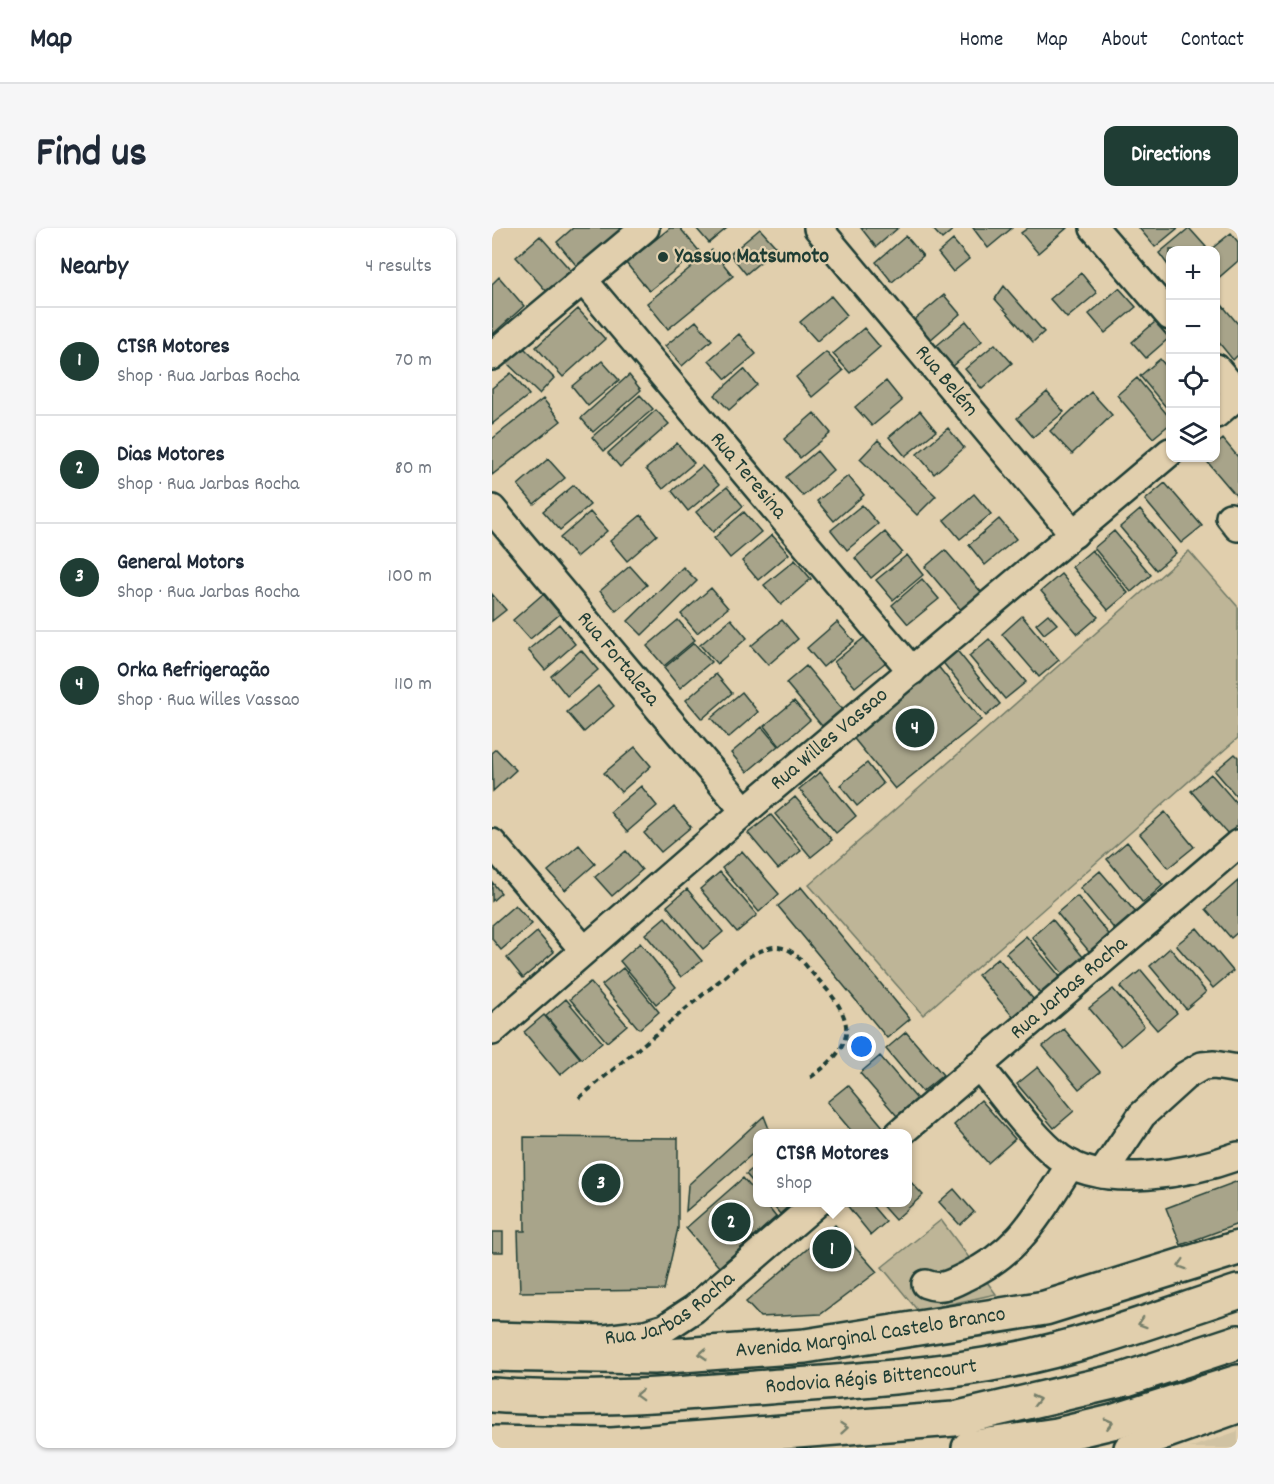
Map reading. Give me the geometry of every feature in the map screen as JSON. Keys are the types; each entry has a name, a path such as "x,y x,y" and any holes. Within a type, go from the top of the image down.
{"main road":[{"name":"Avenida Marginal Castelo Branco","path":"492,1354 606,1348 654,1357 805,1346 1044,1308 1238,1248"},
{"name":"Rodovia Régis Bittencourt","path":"492,1395 540,1399 686,1393 933,1373 1013,1360 1130,1327 1238,1292"},
{"name":"Rodovia Régis Bittencourt","path":"492,1443 612,1445 954,1419 1126,1379 1238,1342"},
{"path":"969,1448 1057,1435 1112,1422 1238,1382"},
{"path":"876,1448 954,1419"}],"street":[{"name":"Rua Belém","path":"818,228 1074,534"},
{"path":"1094,228 1166,311"},
{"path":"492,356 642,229"},
{"name":"Rua Teresina","path":"584,280 912,671"},
{"path":"1220,374 1238,394 1220,410"},
{"name":"Rua Willes Vassao","path":"492,1031 745,811 1166,455"},
{"name":"Rua Fortaleza","path":"492,509 745,811"},
{"path":"492,843 584,950"},
{"name":"Rua Jarbas Rocha","path":"905,1129 1238,844"},
{"path":"978,1065 1050,1149 1071,1164 1102,1174 1172,1175 1238,1156"},
{"path":"1102,1174 1142,1115 1185,1076 1202,1066 1214,1065 1238,1069"},
{"path":"926,1284 943,1287 1000,1258 1026,1231 1071,1164"},
{"name":"Rua Jarbas Rocha","path":"492,1336 606,1348 645,1334 678,1320 813,1207"},
{"path":"1128,1448 1238,1409"}],"path":[{"path":"579,1098 748,957 773,946 794,953 835,997 843,1010 847,1025 839,1051 808,1079"}],"shaded area":[{"path":"1189,551 1238,607 1238,738 923,1015 809,885"},
{"path":"941,1220 996,1294 918,1311 882,1267"},
{"path":"1238,1431 1238,1448 1189,1448 1192,1447"}],"building":[{"path":"573,228 625,228 580,270 557,242"},
{"name":"Yassuo Matsumoto","path":"670,228 680,228 699,251 649,291 626,263"},
{"path":"696,228 727,228 709,243"},
{"path":"861,228 898,228 876,247"},
{"path":"932,228 955,228 942,239"},
{"path":"973,228 1012,228 988,248"},
{"path":"1028,228 1067,228 1038,253 1021,233"},
{"path":"1139,228 1178,228 1155,247"},
{"path":"1189,228 1205,246 1167,246"},
{"path":"760,229 777,248 746,274 730,254"},
{"path":"1231,233 1238,242 1238,261 1220,277 1220,246 1215,246"},
{"path":"540,236 573,273 549,294 516,257"},
{"path":"906,236 923,256 892,282 876,262"},
{"path":"953,240 969,259 953,272 938,253"},
{"path":"1166,247 1166,263 1159,253"},
{"path":"712,250 733,276 668,329 647,303"},
{"path":"1081,273 1097,293 1067,318 1050,299"},
{"path":"499,277 524,306 492,335 492,284"},
{"path":"1004,286 1044,332 1033,342 995,299"},
{"path":"1119,288 1136,307 1105,333 1089,314"},
{"path":"944,295 960,314 930,340 913,321"},
{"path":"831,296 847,315 817,341 800,322"},
{"path":"1220,303 1238,324 1238,355 1233,360 1220,344"},
{"path":"578,309 605,339 563,377 536,347"},
{"path":"696,321 712,340 682,366 665,346"},
{"path":"966,321 982,341 952,367 935,347"},
{"path":"1155,322 1166,335 1166,341 1146,358 1132,342"},
{"path":"864,328 880,347 850,373 833,354"},
{"path":"739,334 756,354 726,379 709,360"},
{"path":"995,344 1012,363 982,389 965,369"},
{"path":"521,345 554,378 539,394 505,361"},
{"path":"826,352 843,371 812,397 796,377"},
{"path":"1160,359 1166,366 1166,407 1140,376"},
{"path":"602,361 619,380 588,406 572,386"},
{"path":"744,369 757,385 729,410 715,395"},
{"path":"511,373 529,395 492,424 492,388"},
{"path":"629,375 641,390 593,432 581,418"},
{"path":"1137,378 1166,413 1166,427 1153,438 1117,395"},
{"path":"886,381 902,401 872,426 855,407"},
{"path":"1047,392 1064,412 1033,437 1017,418"},
{"path":"1091,392 1112,415 1072,454 1050,431"},
{"path":"640,395 653,409 604,451 592,437"},
{"path":"543,399 561,421 492,475 492,439"},
{"path":"656,410 669,424 620,467 608,453"},
{"path":"920,411 936,431 905,456 889,437"},
{"path":"814,413 831,433 800,458 784,439"},
{"path":"948,428 964,448 934,474 917,454"},
{"path":"1223,439 1238,457 1238,498 1207,462 1220,462 1220,442"},
{"path":"878,440 936,496 917,515 860,459"},
{"path":"677,443 694,463 663,489 646,469"},
{"path":"817,451 833,470 803,496 786,477"},
{"path":"548,459 565,478 534,504 518,485"},
{"path":"702,466 719,485 688,511 672,491"},
{"path":"848,476 864,495 834,521 817,501"},
{"path":"1165,483 1202,526 1181,543 1145,500"},
{"path":"574,485 590,505 560,530 543,511"},
{"path":"727,487 743,506 713,532 696,512"},
{"path":"974,494 991,514 960,539 944,520"},
{"path":"862,505 878,524 847,550 831,530"},
{"path":"1140,510 1176,553 1156,570 1120,527"},
{"path":"590,512 607,531 576,557 560,538"},
{"path":"744,512 761,532 730,558 714,538"},
{"path":"641,515 657,535 627,561 610,541"},
{"path":"999,519 1016,539 985,565 969,545"},
{"path":"1114,531 1151,575 1131,592 1094,548"},
{"path":"885,532 902,552 871,578 855,558"},
{"path":"772,535 789,554 758,580 742,561"},
{"path":"945,550 982,593 961,610 925,567"},
{"path":"1092,550 1128,593 1108,610 1072,567"},
{"path":"907,555 923,575 893,600 876,580"},
{"path":"795,560 811,579 781,605 764,585"},
{"path":"630,566 647,585 616,611 600,591"},
{"path":"683,567 697,581 642,635 628,621"},
{"path":"1061,574 1098,617 1078,634 1041,591"},
{"path":"922,579 939,599 908,624 892,605"},
{"path":"711,588 728,608 697,633 681,614"},
{"path":"492,594 506,610 492,621"},
{"path":"543,594 560,614 530,639 513,620"},
{"path":"1048,614 1057,624 1044,634 1036,624"},
{"path":"1022,616 1059,660 1039,677 1002,634"},
{"path":"731,619 747,638 717,664 700,645"},
{"path":"678,620 695,640 664,666 647,646"},
{"path":"782,620 798,639 768,665 751,646"},
{"path":"837,622 854,641 823,667 807,648"},
{"path":"559,624 575,644 545,670 528,650"},
{"path":"865,637 886,662 855,687 834,662"},
{"path":"989,639 1026,682 1005,699 969,656"},
{"path":"694,643 711,662 680,688 664,668"},
{"path":"955,648 1000,704 986,716 941,660"},
{"path":"581,650 598,670 567,696 551,676"},
{"path":"937,665 981,720 895,789 851,735"},
{"path":"806,666 842,709 822,726 786,683"},
{"path":"716,674 732,693 702,719 686,700"},
{"path":"598,686 614,706 584,732 567,712"},
{"path":"742,692 758,712 728,738 711,718"},
{"path":"794,701 810,720 780,746 764,726"},
{"path":"762,727 778,746 747,772 731,753"},
{"path":"635,747 651,766 621,792 604,773"},
{"path":"496,749 516,770 493,791 492,752"},
{"path":"1235,754 1238,757 1238,798 1215,771"},
{"path":"867,763 883,784 857,806 840,785"},
{"path":"820,772 856,816 836,833 799,789"},
{"path":"1211,774 1238,805 1238,825 1228,834 1191,791"},
{"path":"641,786 657,806 627,832 610,812"},
{"path":"795,797 832,840 811,857 775,814"},
{"path":"674,807 691,827 661,852 644,833"},
{"path":"1165,812 1194,847 1168,868 1140,834"},
{"path":"771,815 801,851 778,869 748,833"},
{"path":"1127,842 1163,885 1143,903 1107,859"},
{"path":"579,845 595,864 565,890 548,871"},
{"path":"626,851 642,870 612,896 595,877"},
{"path":"742,851 779,894 759,912 722,868"},
{"path":"1100,871 1137,914 1116,931 1080,888"},
{"path":"720,872 757,915 737,932 700,889"},
{"path":"1238,881 1238,932 1231,938 1206,909"},
{"path":"492,882 501,893 492,901"},
{"path":"801,887 910,1019 887,1038 778,906"},
{"path":"687,889 723,932 703,949 667,906"},
{"path":"1077,896 1113,939 1093,956 1057,913"},
{"path":"515,905 532,924 501,950 492,939 492,925"},
{"path":"665,917 702,961 681,977 645,934"},
{"path":"1052,919 1088,963 1068,980 1032,937"},
{"path":"1197,928 1233,971 1213,988 1176,945"},
{"path":"537,932 554,952 523,978 507,958"},
{"path":"1026,936 1062,979 1042,996 1006,953"},
{"path":"640,943 676,987 656,1004 620,961"},
{"path":"1170,948 1206,992 1186,1009 1150,966"},
{"path":"998,958 1035,1001 1015,1019 978,975"},
{"path":"623,968 659,1012 639,1029 602,985"},
{"path":"1141,970 1177,1013 1157,1030 1120,987"},
{"path":"590,982 627,1025 607,1042 570,999"},
{"path":"1113,989 1144,1026 1121,1046 1089,1008"},
{"path":"566,999 602,1042 582,1059 546,1016"},
{"path":"544,1015 580,1058 560,1075 524,1032"},
{"path":"1064,1029 1100,1072 1079,1089 1043,1046"},
{"path":"906,1032 943,1075 922,1092 886,1049"},
{"path":"880,1056 917,1099 897,1116 860,1073"},
{"path":"1038,1067 1074,1111 1054,1128 1017,1084"},
{"path":"848,1085 884,1128 850,1129 827,1102"},
{"path":"981,1100 1015,1139 988,1163 954,1125"},
{"path":"764,1116 769,1129 753,1129 753,1153 686,1211 688,1185"},
{"path":"524,1137 678,1138 678,1228 664,1290 520,1292 518,1231 525,1231"},
{"path":"753,1168 753,1182 746,1174"},
{"path":"743,1178 753,1189 753,1207 768,1207 776,1217 719,1267 686,1228"},
{"path":"1238,1181 1238,1224 1181,1245 1166,1208"},
{"path":"912,1183 923,1195 912,1205"},
{"path":"954,1189 974,1212 960,1225 939,1202"},
{"path":"774,1207 788,1207 780,1214"},
{"path":"848,1207 873,1207 886,1222 871,1235"},
{"path":"883,1207 910,1207 895,1220"},
{"path":"835,1225 877,1272 821,1314 760,1317 746,1302"},
{"path":"492,1232 503,1232 503,1252 492,1252"}],"place":[{"name":"Yassuo Matsumoto","path":"663,257"},
{"name":"Orka Refrigeração","path":"915,728"},
{"name":"General Motors","path":"601,1183"},
{"name":"Dias Motores","path":"731,1222"},
{"name":"CTSR Motores","path":"832,1249"}]}
